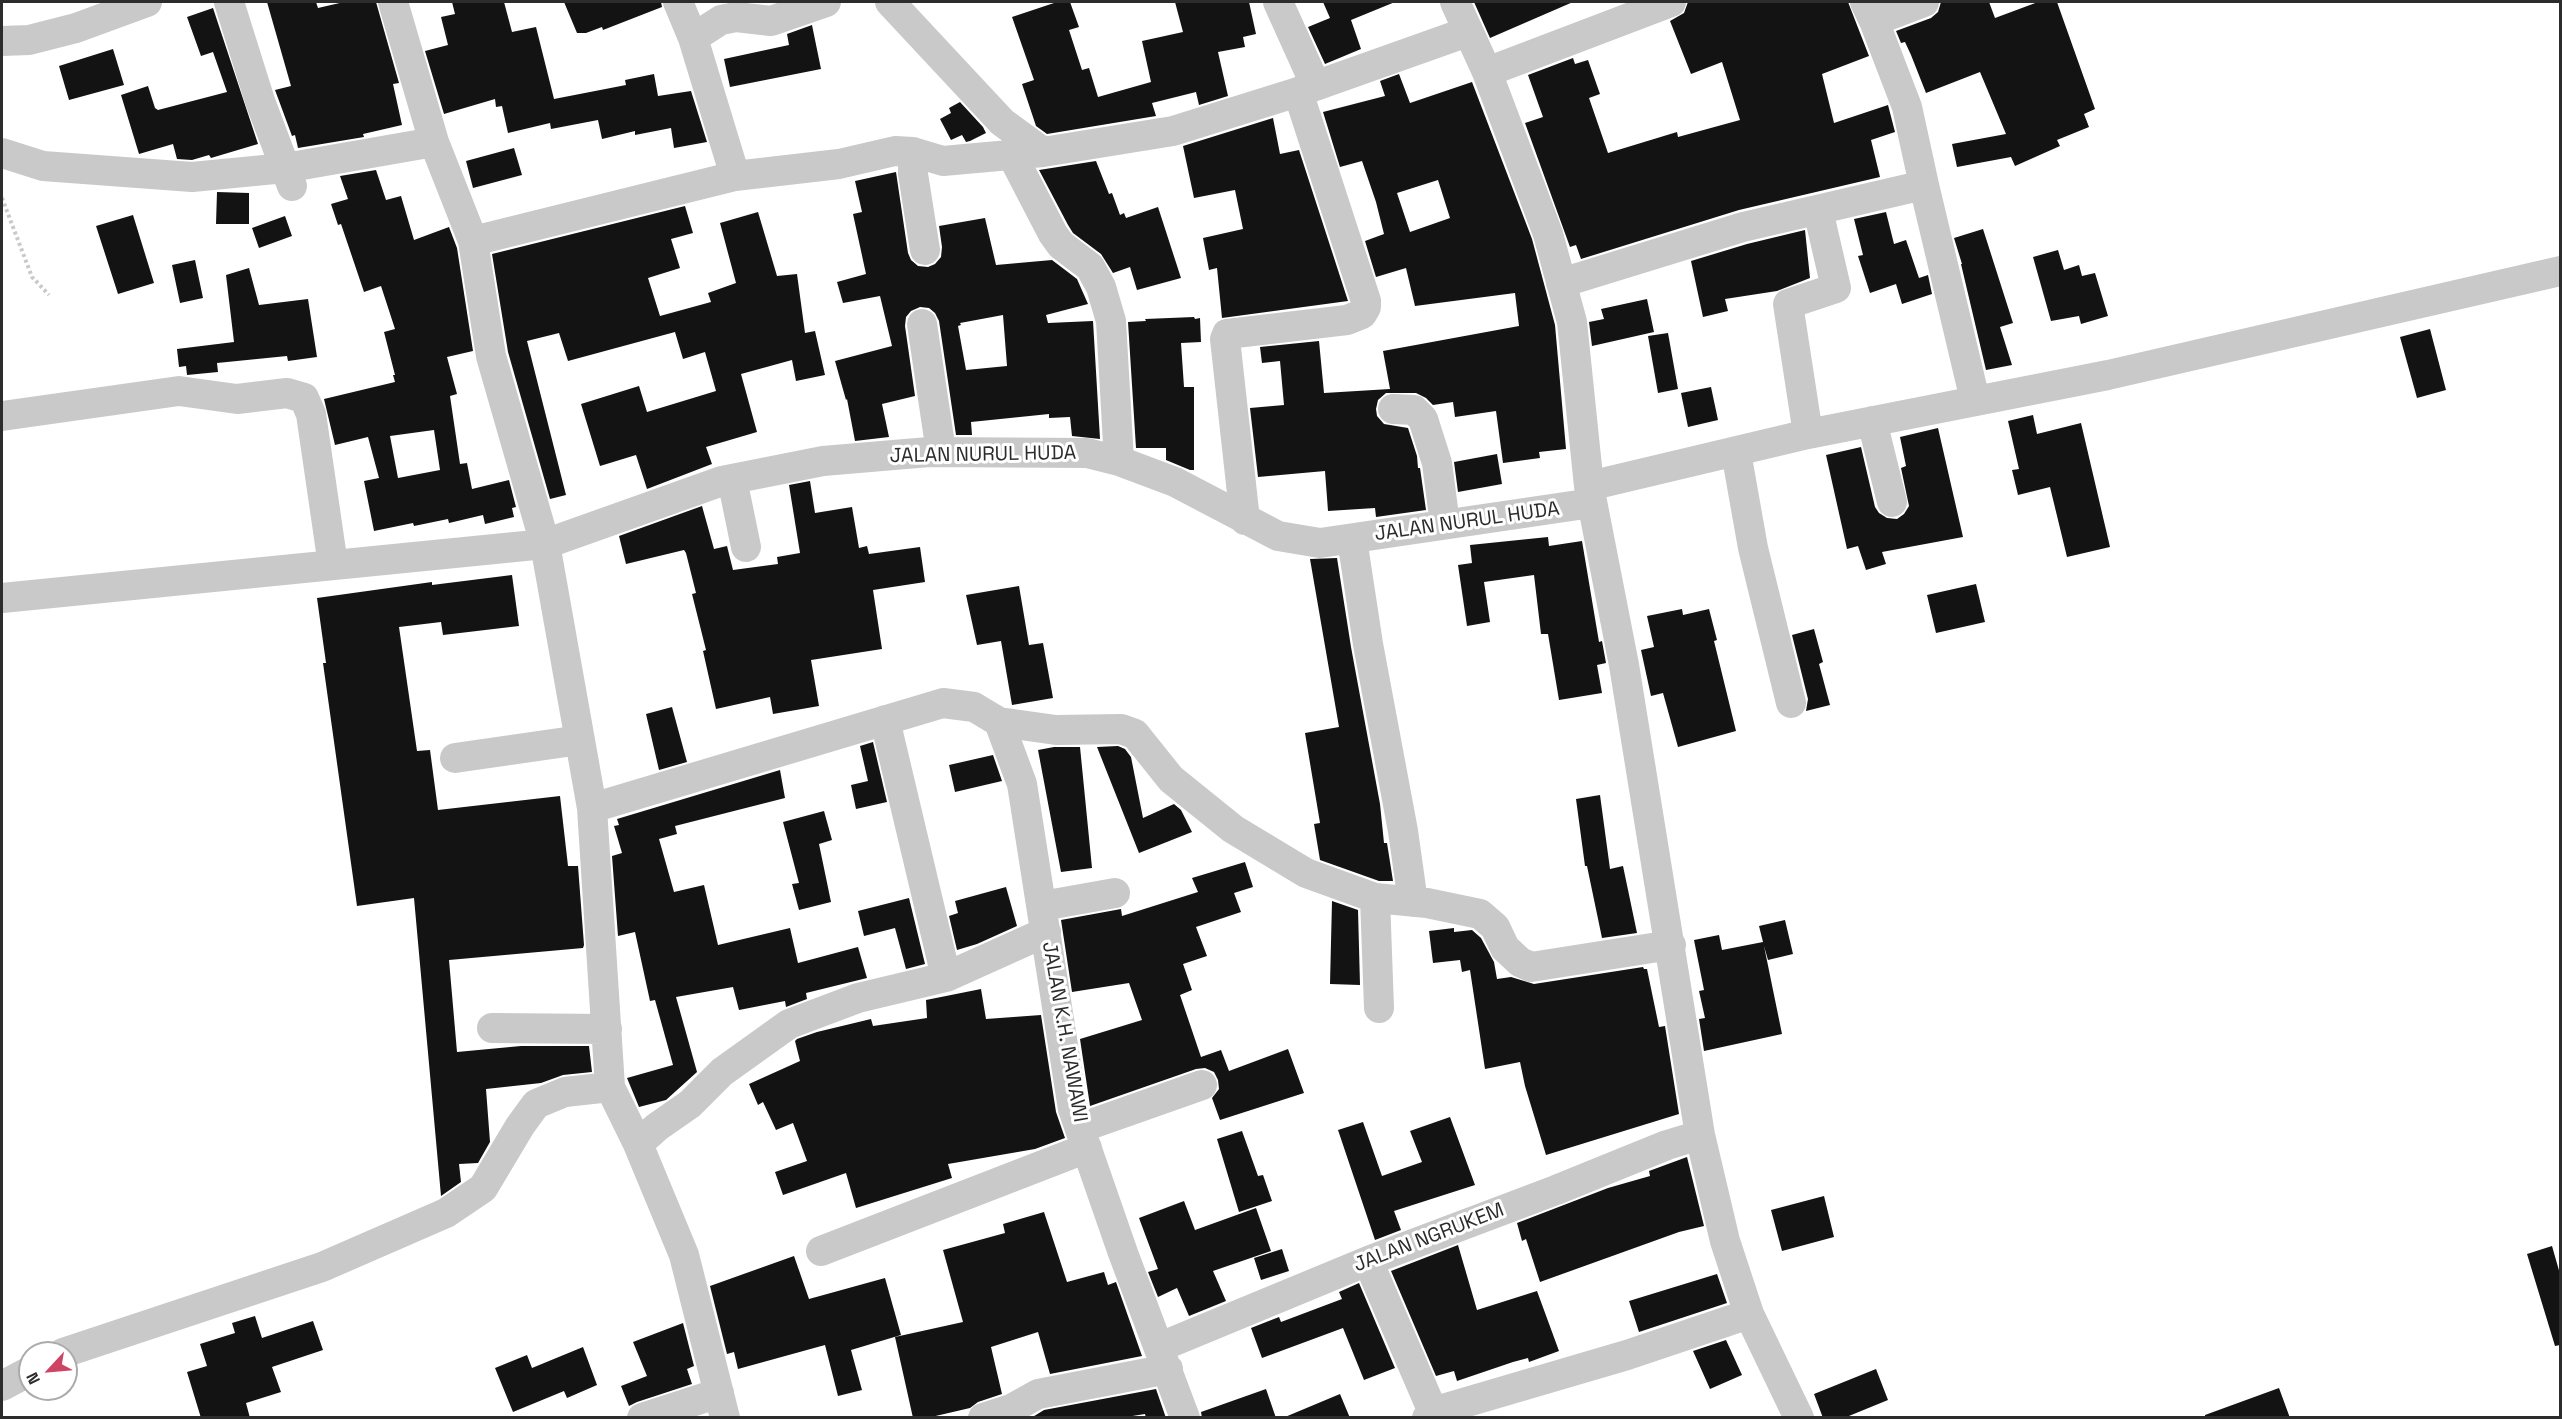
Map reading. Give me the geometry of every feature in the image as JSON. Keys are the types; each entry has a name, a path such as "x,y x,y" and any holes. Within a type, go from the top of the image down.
{"street":[{"path":"2,41 29,40 76,28 147,2"},
{"path":"229,2 260,101 288,177"},
{"path":"393,2 434,142 473,241 491,356 545,544 592,808 610,1087 638,1144 684,1255 722,1405 642,1418"},
{"path":"678,2 693,38 735,176"},
{"path":"693,38 721,20 735,17 771,21 826,2"},
{"path":"890,2 1002,122 1043,152"},
{"path":"1245,520 1225,339 1227,334 1347,320 1362,314 1366,307 1306,88 1278,2"},
{"path":"1455,2 1486,72 1548,234 1572,322 1591,494 1671,945 1700,1134 1725,1241 1749,1314 1799,1418"},
{"path":"1486,72 1671,2"},
{"path":"1924,2 1869,11 1906,107 1975,400"},
{"path":"473,241 735,176 839,164 895,151 913,152 943,161 1043,152 1173,131 1467,32"},
{"path":"2,153 43,166 192,177 288,177 434,142"},
{"path":"913,152 925,250"},
{"path":"1012,156 1053,234 1061,245 1090,267 1101,286 1111,321 1119,461"},
{"path":"1561,283 1743,227 1924,185"},
{"path":"1808,434 1788,304 1836,288 1818,210"},
{"name":"JALAN NURUL HUDA","path":"2,598 545,544 732,479 823,461 941,452 1087,453 1119,461 1175,482 1278,536 1320,543 1352,539 1445,524 1591,494 1736,452 1808,434 2108,375 2560,272"},
{"path":"922,324 941,452"},
{"path":"2,416 179,391 237,399 287,393 304,398 311,414 333,565"},
{"path":"1393,409 1414,410 1423,419 1437,464 1445,524"},
{"path":"1872,421 1892,502"},
{"path":"1736,452 1753,548 1791,704"},
{"path":"732,479 746,547"},
{"path":"1352,539 1368,644 1403,831 1413,902"},
{"path":"592,808 943,703 974,707 999,723 1056,730 1121,729 1135,735 1171,779 1233,829 1306,873 1376,898 1480,914 1488,918 1495,927 1505,948 1520,962 1531,967 1671,945"},
{"path":"885,720 946,977"},
{"name":"JALAN K.H. NAWAWI","path":"999,723 1022,784 1073,1109 1185,1418"},
{"path":"456,758 580,740"},
{"path":"638,1144 690,1104 722,1072 789,1024 858,998 946,977 1044,919 1115,893"},
{"path":"1376,898 1379,1008"},
{"path":"492,1028 607,1029"},
{"path":"821,1251 1202,1085"},
{"path":"78,1348 322,1267 446,1213 483,1188 536,1104 565,1092 610,1087"},
{"name":"JALAN NGRUKEM","path":"1164,1358 1368,1261 1700,1134"},
{"path":"1368,1261 1430,1415 1627,1355 1749,1314"},
{"path":"983,1418 1011,1409 1038,1394 1164,1358"},
{"path":"2,1386 18,1377"}],"path":[{"path":"2,198 32,278 49,295"}],"building":[{"path":"267,2 316,2 318,8 344,2 376,2 399,83 393,84 402,125 363,134 364,137 298,148 295,135 292,136 275,90 291,86"},
{"path":"452,2 504,2 512,32 536,27 554,99 626,85 625,80 654,74 658,96 691,91 707,142 674,148 671,128 635,135 635,131 602,139 598,120 551,129 550,123 508,133 502,106 496,107 495,99 444,114 425,51 448,45 441,17 455,14"},
{"path":"564,2 661,2 662,7 603,30 602,27 586,33 577,33"},
{"path":"1057,2 1070,2 1079,27 1069,30 1082,70 1089,68 1098,97 1151,82 1142,41 1183,32 1175,2 1249,2 1256,34 1243,37 1245,47 1218,52 1228,96 1199,105 1196,92 1152,103 1156,116 1047,134 1036,126 1022,84 1034,80 1012,17"},
{"path":"1323,2 1395,2 1351,20 1361,49 1325,64 1308,27 1330,18"},
{"path":"1474,2 1573,2 1490,38"},
{"path":"1688,2 1848,2 1869,56 1822,74 1834,123 1888,105 1895,132 1871,140 1880,177 1739,210 1581,259 1576,245 1570,247 1525,123 1543,117 1528,75 1573,58 1575,64 1588,60 1600,94 1589,98 1608,153 1677,132 1678,137 1740,120 1722,62 1691,74 1670,21 1684,13"},
{"path":"1941,2 1989,2 1995,18 2038,2 2057,2 2095,109 2084,114 2089,127 2057,140 2060,146 2015,166 2011,157 1957,167 1952,144 2006,134 1980,72 1926,93 1905,42 1901,43 1896,31 1931,18 1938,12"},
{"path":"213,8 258,144 211,158 209,155 192,160 177,159 173,144 139,154 121,95 148,86 155,108 158,110 227,92 213,52 201,56 187,17"},
{"path":"812,25 821,69 730,87 724,59 789,45 787,34"},
{"path":"113,49 124,85 69,100 59,66"},
{"path":"1399,74 1410,103 1472,82 1532,239 1555,325 1566,449 1539,452 1540,458 1503,463 1496,411 1455,417 1453,402 1433,405 1416,393 1386,393 1378,400 1377,416 1384,424 1408,428 1417,456 1418,468 1420,468 1426,510 1376,517 1375,508 1328,511 1325,471 1258,477 1250,408 1284,405 1280,361 1262,363 1260,347 1319,341 1324,393 1390,389 1383,351 1519,326 1515,293 1415,306 1406,268 1376,277 1365,241 1384,234 1376,202 1362,161 1340,167 1323,112 1385,96 1380,81","holes":["1438,180 1450,218 1410,232 1397,193"]},
{"path":"960,102 986,133 966,142 962,135 951,140 940,119 951,113 949,108"},
{"path":"1273,118 1280,154 1299,150 1348,301 1222,318 1217,268 1209,270 1203,238 1243,229 1235,190 1194,198 1183,146"},
{"path":"514,148 522,175 473,188 466,161"},
{"path":"1096,161 1120,215 1124,213 1126,218 1158,207 1181,278 1137,290 1130,267 1113,273 1101,254 1073,233 1039,170"},
{"path":"376,170 386,200 401,196 414,240 449,227 457,248 473,351 447,357 457,394 450,396 460,464 467,463 472,489 509,480 516,507 512,508 514,517 485,524 483,515 449,523 448,519 374,531 364,481 379,478 368,437 335,445 324,399 395,382 384,332 395,329 381,286 364,292 341,224 338,225 331,204 348,199 340,176","holes":["434,430 440,470 398,478 390,436"]},
{"path":"896,172 908,253 911,260 918,266 928,267 935,264 941,257 939,226 985,218 996,265 1052,260 1077,279 1088,304 1046,315 1048,323 1093,321 1100,439 1072,436 1070,417 1049,418 1049,414 971,422 972,435 956,435 939,321 929,308 920,307 911,311 906,317 905,326 915,396 882,404 889,437 855,441 847,399 835,361 892,346 880,296 843,303 837,282 866,274 853,214 862,212 855,181","holes":["1003,315 1007,366 966,370 958,326 961,325 960,323"]},
{"path":"217,192 249,193 249,224 216,224"},
{"path":"685,206 693,233 671,239 680,268 648,278 660,316 711,302 708,293 736,283 720,223 758,212 777,276 797,274 805,333 815,331 825,375 796,381 792,360 741,374 757,432 706,447 712,464 647,489 636,455 600,466 581,404 639,386 647,412 716,391 705,352 683,359 675,332 568,361 559,333 527,341 566,495 550,499 508,352 492,254"},
{"path":"1886,212 1894,244 1906,240 1919,278 1928,275 1932,294 1902,304 1896,284 1870,293 1858,256 1863,255 1854,219"},
{"path":"133,215 154,283 118,294 96,226"},
{"path":"285,216 292,236 259,248 252,228"},
{"path":"1983,229 2013,323 2000,327 2012,365 1986,370 1954,238"},
{"path":"1805,230 1810,278 1777,291 1725,299 1728,311 1703,317 1691,261"},
{"path":"2058,250 2064,270 2079,265 2082,276 2095,273 2108,316 2081,324 2079,316 2051,321 2033,257"},
{"path":"195,260 203,298 180,303 172,265"},
{"path":"249,268 259,305 308,299 317,357 288,361 287,356 217,363 218,372 187,375 186,366 179,367 177,349 234,342 226,275"},
{"path":"1647,299 1654,332 1592,346 1589,322 1604,319 1601,309"},
{"path":"1194,317 1195,319 1200,318 1201,342 1181,343 1184,387 1194,387 1194,470 1190,470 1166,460 1166,448 1136,448 1128,322"},
{"path":"2430,329 2446,390 2417,398 2400,337"},
{"path":"1668,333 1678,389 1658,393 1648,336"},
{"path":"1711,387 1718,420 1688,427 1681,393"},
{"path":"2033,415 2037,434 2081,423 2110,547 2067,557 2050,487 2018,495 2012,470 2019,469 2008,421"},
{"path":"1938,428 1963,537 1882,552 1886,564 1866,570 1858,546 1847,549 1826,455 1861,447 1875,507 1887,518 1897,519 1909,506 1901,468 1906,466 1900,437"},
{"path":"1497,454 1502,484 1458,492 1454,462"},
{"path":"810,481 815,513 852,507 859,548 867,546 869,554 920,547 925,582 873,590 882,649 811,660 819,706 773,714 770,697 716,709 703,651 706,650 692,594 696,593 686,553 684,550 626,564 619,536 702,506 714,549 727,546 733,570 778,564 777,557 800,553 789,485"},
{"path":"1548,537 1549,546 1582,541 1599,642 1602,641 1606,663 1597,665 1602,693 1559,700 1548,634 1541,634 1534,575 1484,582 1490,622 1467,626 1458,565 1472,563 1470,545"},
{"path":"1337,558 1380,804 1384,843 1387,843 1393,881 1379,881 1320,860 1314,824 1320,823 1305,733 1339,727 1310,559"},
{"path":"512,575 519,626 443,635 441,622 399,627 417,751 430,750 438,810 560,796 568,866 578,866 584,945 583,948 449,960 457,1052 521,1046 589,1046 592,1072 563,1075 541,1083 486,1089 490,1142 478,1163 459,1164 461,1182 441,1196 414,898 357,906 323,663 326,663 317,598 432,582 432,585"},
{"path":"1976,584 1985,622 1936,633 1927,595"},
{"path":"1019,586 1029,645 1043,643 1053,698 1012,705 1001,641 977,645 966,595"},
{"path":"1682,609 1683,615 1709,609 1717,640 1714,641 1736,731 1678,747 1663,693 1651,696 1641,650 1654,647 1647,616"},
{"path":"1814,629 1823,662 1819,664 1830,705 1806,711 1808,699 1792,635"},
{"path":"672,707 687,762 659,770 646,714"},
{"path":"873,742 887,802 856,809 851,785 868,781 860,746"},
{"path":"1118,746 1125,749 1131,757 1143,818 1174,804 1181,810 1192,832 1139,853 1097,747"},
{"path":"1054,747 1080,747 1092,868 1061,872 1038,750"},
{"path":"993,755 1002,781 955,792 949,765"},
{"path":"780,770 785,798 675,826 677,834 659,839 674,892 704,885 718,945 790,928 798,963 858,947 867,978 806,993 807,999 786,1007 785,1001 739,1010 733,987 676,997 697,1072 666,1100 639,1107 627,1078 673,1065 655,1000 650,1001 635,932 618,936 612,856 622,853 614,826 619,825 617,819"},
{"path":"1600,795 1610,869 1623,866 1637,933 1602,938 1587,866 1585,866 1576,799"},
{"path":"824,811 832,840 819,844 831,902 799,910 792,884 799,883 783,822"},
{"path":"1245,862 1253,887 1234,893 1241,912 1196,927 1207,956 1183,964 1192,990 1180,995 1201,1057 1221,1050 1229,1071 1288,1049 1304,1093 1220,1120 1212,1098 1219,1089 1218,1080 1214,1072 1205,1068 1196,1069 1090,1106 1080,1039 1142,1020 1129,983 1072,992 1061,920 1121,909 1122,916 1198,892 1192,878"},
{"path":"1006,887 1017,926 977,944 957,950 949,916 958,913 955,901"},
{"path":"909,898 925,964 906,969 895,928 864,936 858,911"},
{"path":"1332,901 1358,910 1360,985 1330,984"},
{"path":"1785,920 1793,954 1768,960 1764,946 1782,1034 1704,1051 1699,1019 1705,1018 1699,991 1704,990 1694,940 1719,935 1722,950 1763,942 1759,926"},
{"path":"1454,928 1454,932 1472,930 1481,938 1494,962 1497,979 1511,977 1534,984 1643,967 1647,969 1659,1027 1665,1026 1679,1114 1546,1155 1520,1062 1485,1069 1470,970 1462,972 1460,960 1433,963 1429,931"},
{"path":"981,989 986,1019 1041,1015 1056,1112 1065,1138 1035,1149 948,1164 952,1178 856,1208 846,1173 783,1195 775,1172 807,1161 793,1123 776,1130 763,1102 758,1105 749,1084 800,1061 795,1041 797,1039 871,1019 873,1026 927,1018 926,1000"},
{"path":"1450,1117 1475,1185 1394,1211 1401,1230 1375,1240 1338,1130 1363,1122 1382,1176 1422,1162 1410,1131"},
{"path":"1242,1131 1258,1176 1263,1175 1272,1201 1239,1212 1217,1139"},
{"path":"1687,1157 1704,1226 1679,1232 1540,1282 1526,1239 1522,1241 1517,1223 1608,1188 1650,1176 1649,1171"},
{"path":"1824,1196 1834,1237 1782,1251 1771,1210"},
{"path":"1184,1201 1195,1230 1256,1208 1271,1251 1213,1271 1226,1301 1189,1316 1177,1288 1158,1297 1148,1272 1158,1269 1139,1218"},
{"path":"1044,1212 1067,1282 1104,1272 1108,1285 1116,1282 1142,1356 1050,1374 1038,1332 991,1347 1002,1394 978,1402 970,1408 927,1418 913,1418 895,1337 963,1322 943,1250 1005,1233 1003,1224"},
{"path":"1458,1245 1477,1310 1537,1291 1559,1351 1529,1362 1528,1358 1513,1362 1457,1381 1454,1371 1436,1376 1391,1271"},
{"path":"2552,1246 2560,1274 2560,1345 2555,1346 2527,1254"},
{"path":"1282,1249 1289,1271 1261,1280 1254,1258"},
{"path":"794,1256 809,1299 885,1278 901,1335 851,1350 862,1390 838,1396 825,1345 738,1369 734,1352 727,1354 710,1286"},
{"path":"1717,1274 1727,1303 1639,1332 1629,1301"},
{"path":"1359,1283 1395,1368 1364,1380 1343,1328 1262,1358 1251,1328 1279,1317 1281,1322 1342,1299 1339,1292"},
{"path":"255,1316 262,1338 313,1321 323,1350 272,1367 281,1392 246,1403 250,1418 201,1418 187,1372 207,1366 200,1344 235,1333 232,1323"},
{"path":"683,1323 694,1366 687,1369 692,1384 629,1406 621,1386 647,1376 633,1342"},
{"path":"1726,1340 1742,1375 1710,1389 1693,1351"},
{"path":"583,1347 597,1385 567,1398 564,1391 513,1412 495,1368 527,1355 532,1368"},
{"path":"1876,1369 1888,1400 1844,1418 1823,1418 1814,1394"},
{"path":"2279,1388 2290,1418 2205,1418 2205,1415"},
{"path":"1156,1389 1166,1418 1146,1418 1145,1414 1120,1418 1031,1418 1044,1410"},
{"path":"1266,1389 1276,1418 1202,1418 1201,1412"},
{"path":"1340,1394 1350,1418 1285,1418 1285,1417"}]}
